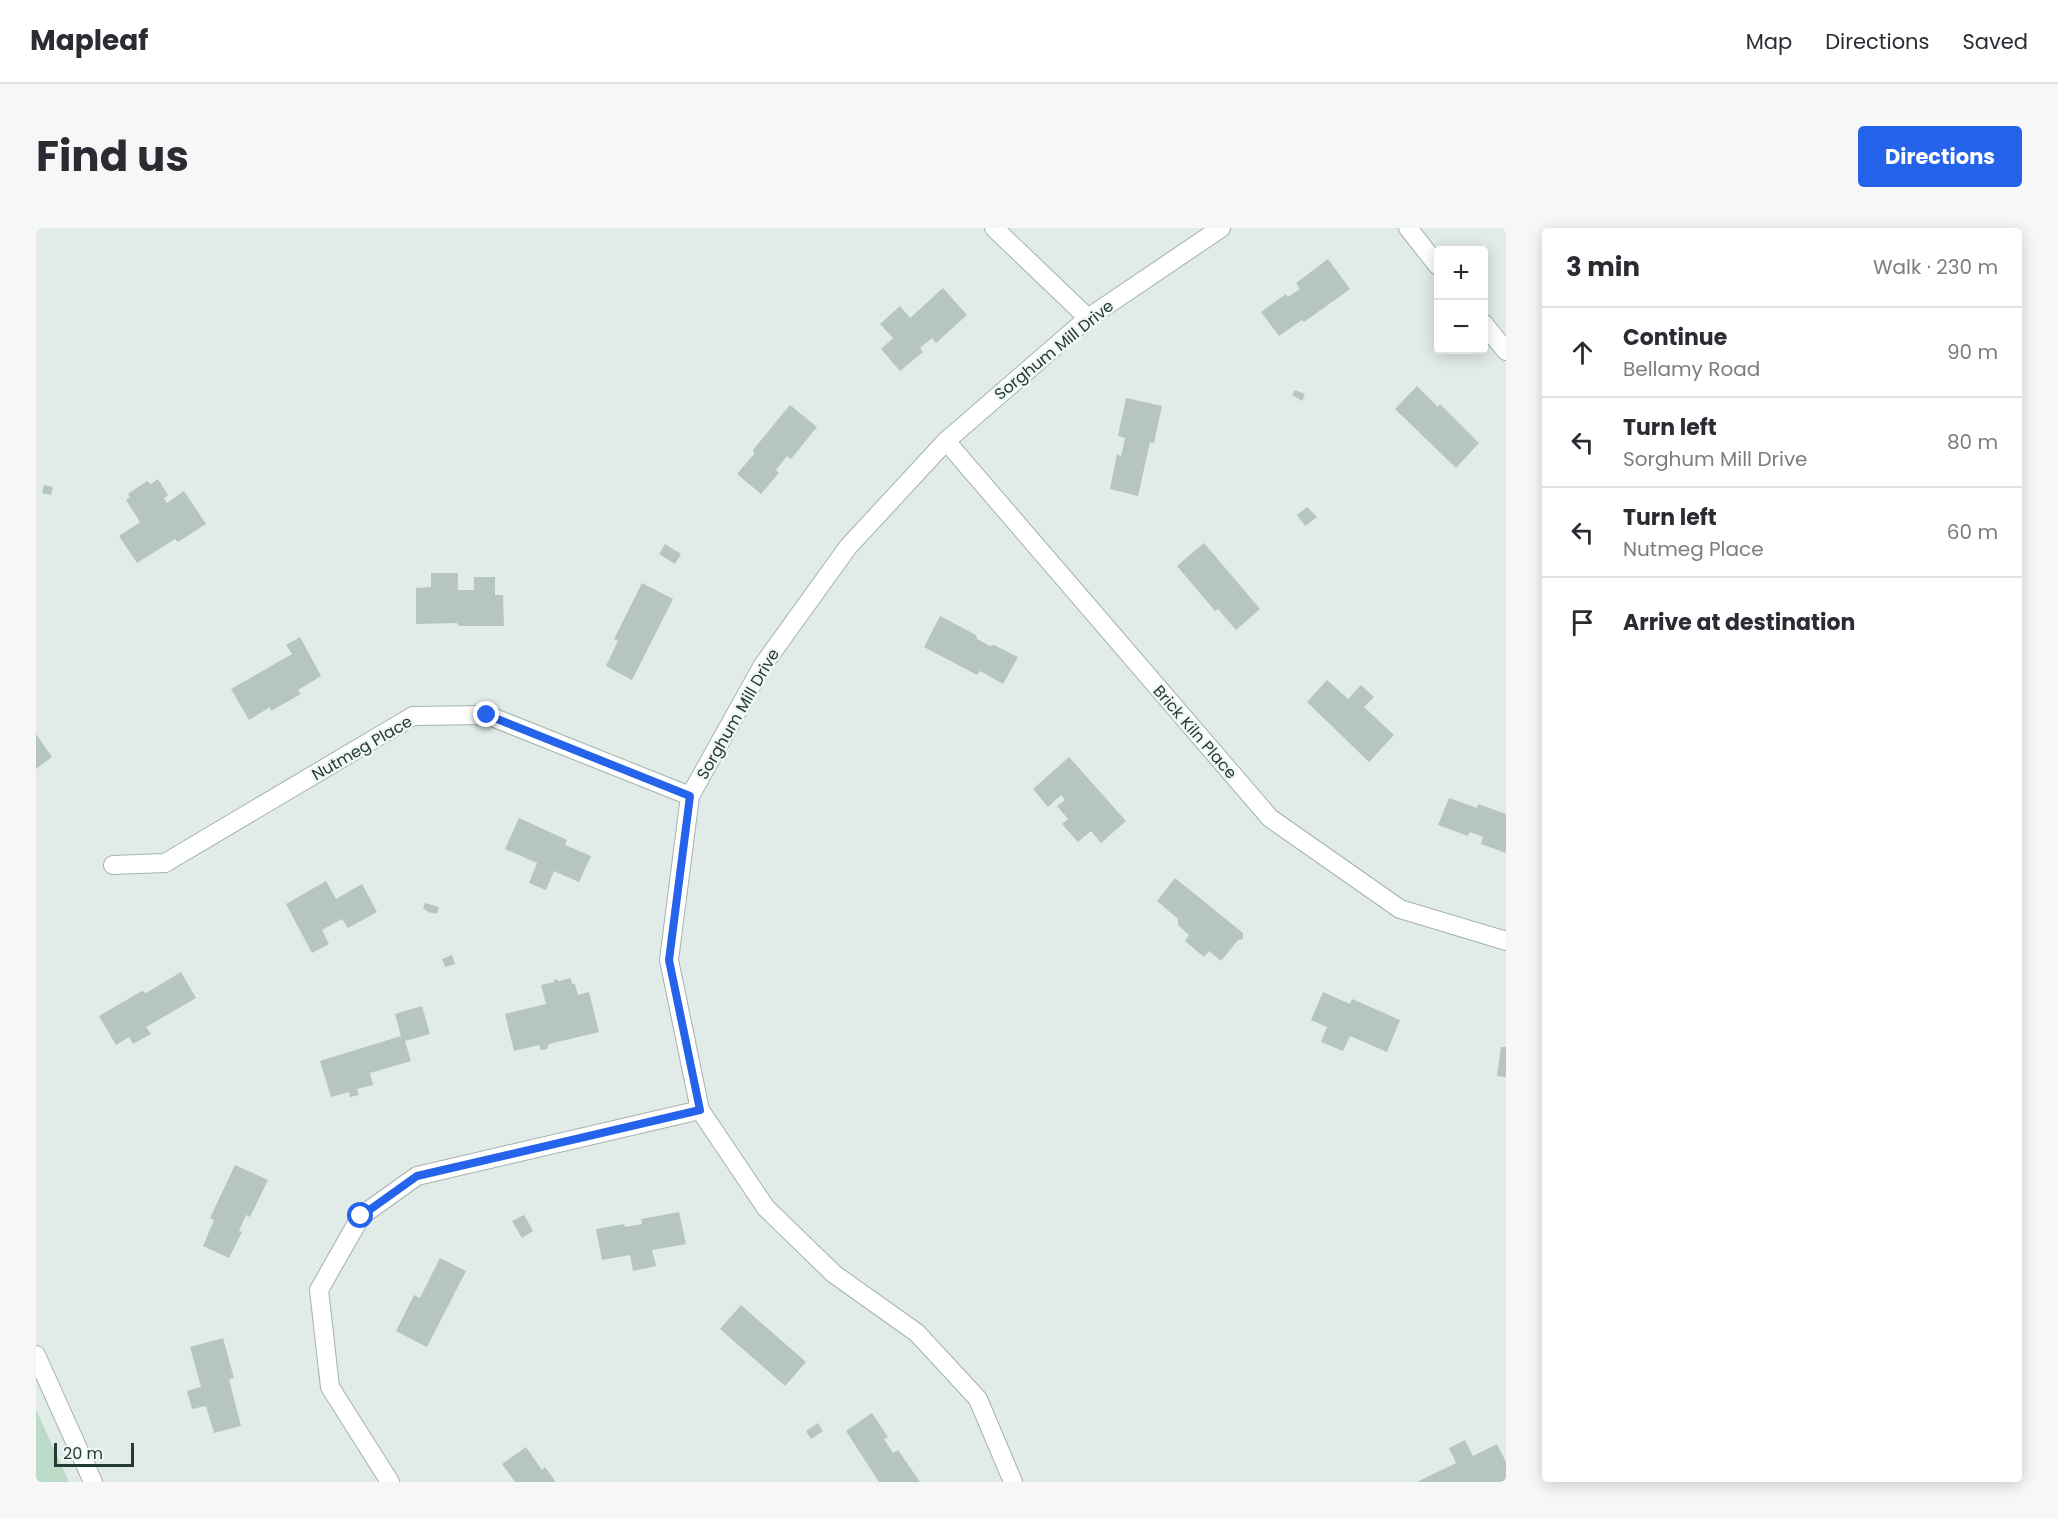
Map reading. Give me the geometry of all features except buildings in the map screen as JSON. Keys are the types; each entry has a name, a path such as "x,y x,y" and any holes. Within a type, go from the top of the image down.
{"street":[{"path":"994,228 1088,318"},
{"name":"Sorghum Mill Drive","path":"1013,1482 978,1399 917,1333 834,1274 766,1208 700,1110 669,960 690,796 762,665 848,547 946,441 1088,318 1221,228"},
{"path":"1408,228 1434,261"},
{"path":"1488,329 1506,351"},
{"name":"Brick Kiln Place","path":"946,441 1270,818 1400,909 1506,941"},
{"name":"Nutmeg Place","path":"113,865 165,863 413,716 487,715 690,796"},
{"path":"390,1482 330,1387 319,1290 361,1216 417,1176 700,1110"},
{"path":"36,1355 93,1482"}],"green space":[{"path":"36,1410 69,1482 36,1482"}],"route":[{"path":"361,1216 417,1176 700,1110 669,960 690,796 487,715"}]}
